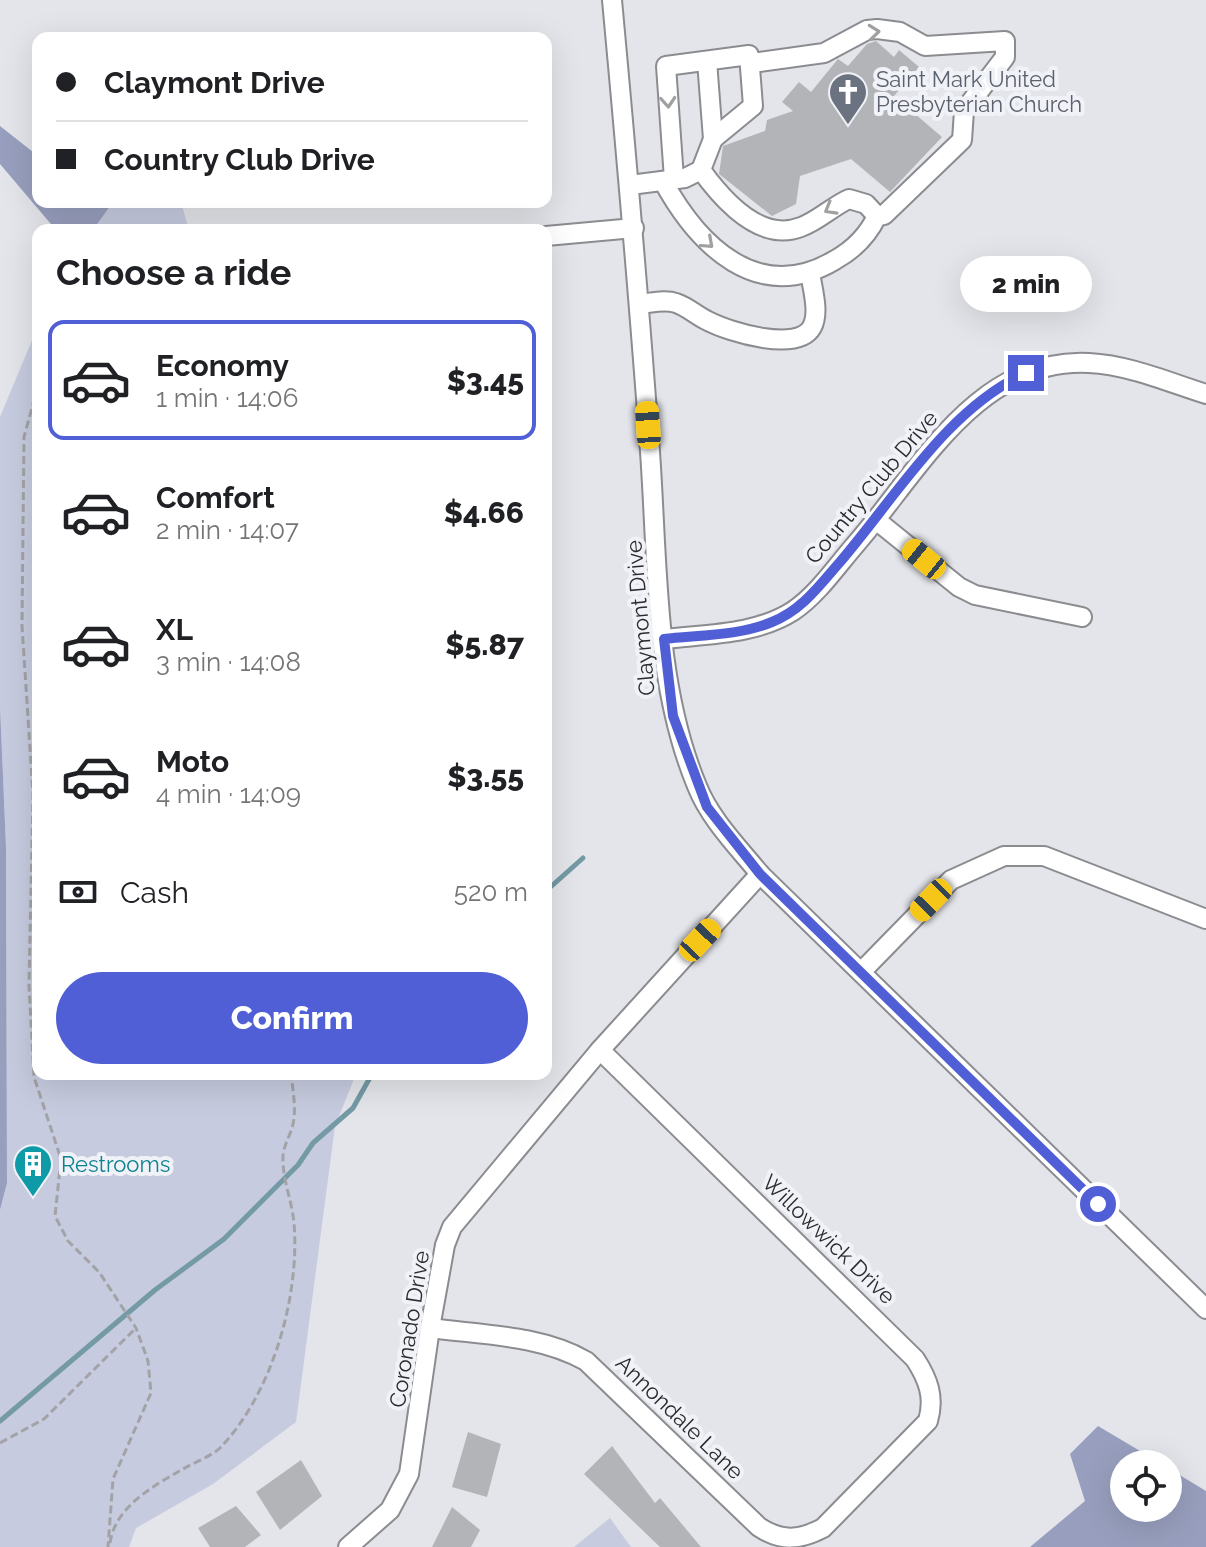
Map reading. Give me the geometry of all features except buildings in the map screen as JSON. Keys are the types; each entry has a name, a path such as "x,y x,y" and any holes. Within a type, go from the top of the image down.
{"street":[{"name":"Claymont Drive","path":"612,0 634,228 664,639 673,716 697,785 707,807 760,874 1206,1309"},
{"path":"713,139 753,106 749,55 727,55 666,66 668,180 683,218 710,247 733,262 768,275 810,272 850,251 872,228 877,216 896,205 962,140 964,111 1005,57 1005,41 925,46 900,32 877,29 867,30 824,53 752,63"},
{"path":"701,170 713,139 707,61"},
{"path":"630,185 668,180 701,170"},
{"path":"701,170 717,192 747,219 777,230 801,228 849,199 866,204 877,216"},
{"path":"552,235 634,228"},
{"path":"639,304 673,302 723,328 786,340 803,335 812,328 816,313 810,272"},
{"name":"Country Club Drive","path":"664,639 750,629 791,612 805,602 968,410 1006,382 1026,373 1089,363 1140,373 1206,394"},
{"path":"876,520 959,587 975,595 1082,617"},
{"path":"861,972 951,880 1004,856 1044,856 1206,919"},
{"name":"Coronado Drive","path":"348,1547 390,1510 409,1474 430,1328 445,1245 452,1227 600,1050 760,874"},
{"name":"Willowwick Drive","path":"600,1050 880,1322 925,1374 932,1408 928,1421 869,1482"},
{"name":"Annondale Lane","path":"430,1328 538,1342 563,1348 586,1361 759,1527 774,1537 807,1537 823,1528 869,1482"}],"path":[{"path":"32,408 24,437 22,626 32,779"},
{"path":"32,842 29,985 32,1040"},
{"path":"35,1080 61,1159 55,1216 68,1241 99,1272 122,1305 136,1328 148,1361 151,1393 113,1479 109,1547"},
{"path":"109,1547 112,1530 125,1508 182,1469 217,1451 238,1426 266,1380 280,1338 292,1268 294,1225 284,1165 294,1115 291,1080"},
{"path":"0,1443 44,1419 136,1328"}],"shaded area":[{"path":"0,126 32,151 32,202 0,164"},
{"path":"37,208 109,208 97,224 51,224"},
{"path":"109,208 183,208 187,224 97,224"},
{"path":"32,340 32,1080 354,1080 335,1126 296,1422 213,1484 136,1528 129,1547 0,1547 0,1210 7,1183 6,847 0,706 0,417"},
{"path":"0,706 6,847 7,1183 0,1210"},
{"path":"1098,1426 1138,1450 1110,1450 1110,1522 1182,1522 1182,1476 1206,1491 1206,1547 1030,1547 1085,1501 1070,1454"},
{"path":"610,1518 631,1547 574,1547"}],"waterway":[{"path":"552,886 583,858"},
{"path":"0,1421 155,1290 224,1239 298,1165 313,1143 353,1108 369,1080"}],"place":[{"name":"Saint Mark United Presbyterian Church","path":"848,126"},
{"name":"Restrooms","path":"33,1198"}],"route":[{"path":"1026,373 1006,382 968,410 805,602 771,623 750,629 664,639 673,716 707,807 760,874 1098,1204"}]}
